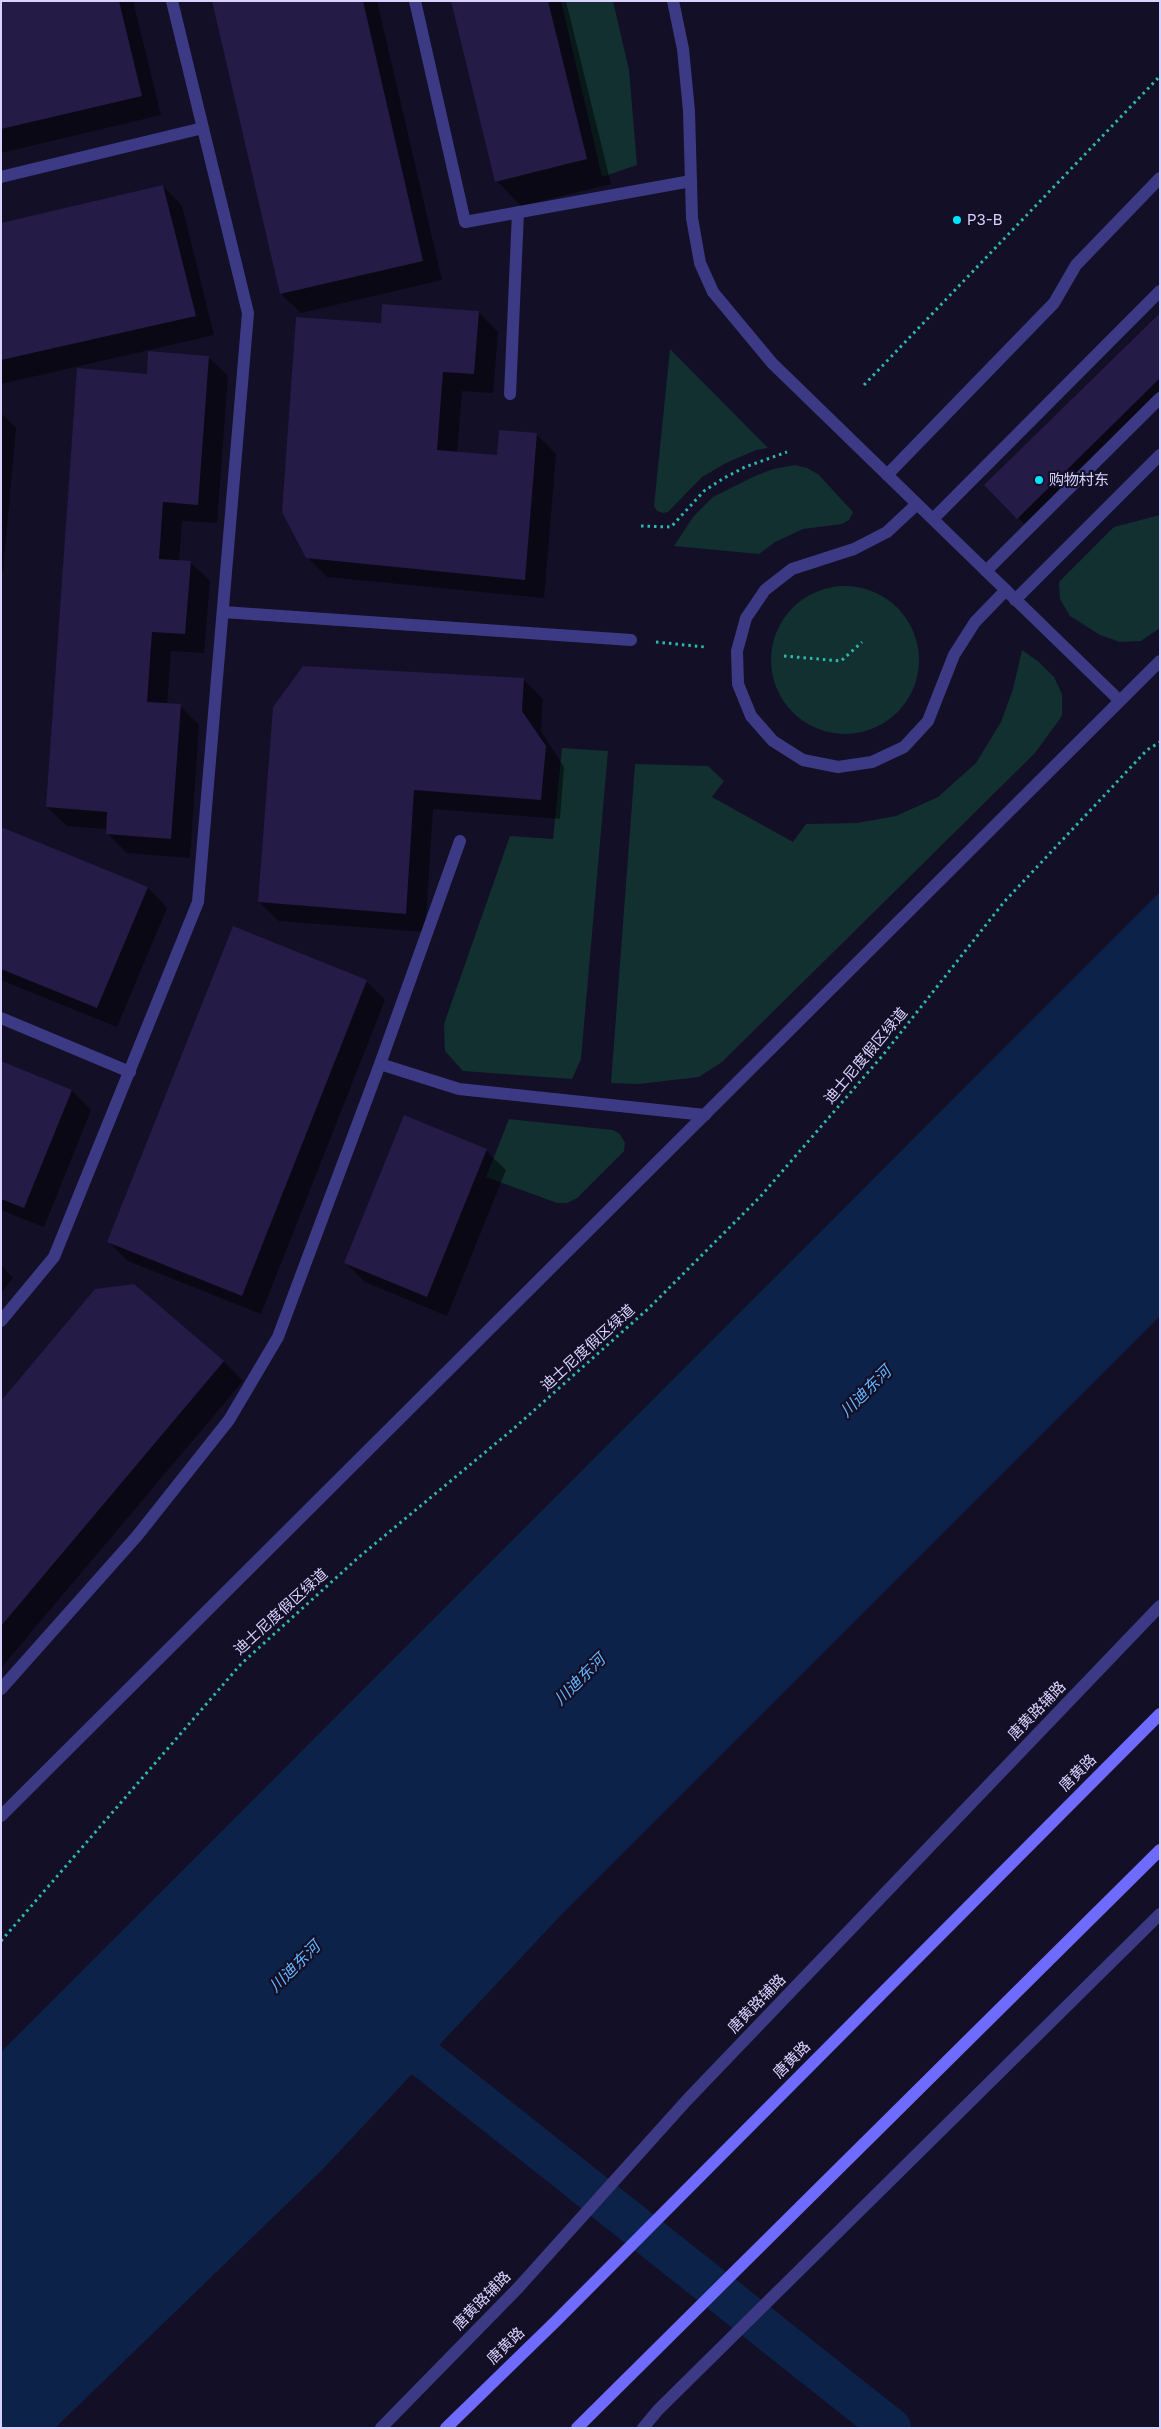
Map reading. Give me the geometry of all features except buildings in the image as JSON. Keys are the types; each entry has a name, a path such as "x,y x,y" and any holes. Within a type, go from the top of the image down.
{"main road":[{"name":"唐黄路","path":"446,2428 556,2321 1160,1714"},
{"path":"577,2428 1160,1850"}],"street":[{"path":"1,1322 54,1257 198,902 248,313 172,1"},
{"path":"415,1 465,222 691,181"},
{"path":"673,1 683,49 689,111 692,218 700,263 713,292 772,363 1120,701"},
{"path":"1,177 203,128"},
{"path":"887,475 1054,304 1076,265 1160,178"},
{"path":"510,394 518,212"},
{"path":"932,519 1160,291"},
{"path":"986,571 1160,398"},
{"path":"1015,600 1160,456"},
{"path":"917,504 887,532 854,549 792,569 765,590 746,618 737,651 738,684 751,716 773,741 803,760 838,767 872,762 904,746 928,721 954,655 975,622 1006,590"},
{"path":"223,612 631,640"},
{"path":"1,1816 1160,661"},
{"path":"1,1689 137,1536 229,1420 278,1337 380,1064 460,841"},
{"path":"1,1018 130,1072"},
{"path":"380,1064 459,1090 705,1115"},
{"name":"唐黄路辅路","path":"381,2428 518,2288 687,2100 1160,1606"},
{"path":"643,2428 658,2410 1160,1914"}],"path":[{"path":"864,385 1160,76"},
{"path":"641,526 671,527 704,491 745,467 786,452"},
{"path":"631,640 705,647"},
{"path":"784,656 841,661 862,642"},
{"name":"迪士尼度假区绿道","path":"1,1941 241,1664 359,1557 512,1430 641,1315 760,1197 883,1055 1004,902 1147,750 1160,742"}],"green space":[{"path":"561,1 613,1 629,70 637,165 602,177"},
{"path":"670,349 768,448 756,450 726,463 702,477 668,512 663,513 657,511 654,506"},
{"path":"795,465 807,468 818,474 853,512 849,520 842,524 803,529 775,542 759,554 674,546 693,517 713,497 755,476 773,469"},
{"path":"1160,515 1160,628 1141,641 1120,642 1100,635 1070,616 1060,599 1059,582 1114,527"},
{"path":"845,586 860,587 874,591 898,607 914,631 918,645 918,675 914,689 898,713 874,729 860,733 845,734 830,733 816,729 792,713 776,689 772,675 771,660 772,645 776,631 792,607 816,591 830,587"},
{"path":"1022,650 1039,662 1054,677 1062,694 1062,716 1035,753 722,1062 699,1077 639,1084 611,1083 635,764 708,766 724,781 712,797 793,842 806,824 857,823 896,816 938,797 976,763 1001,722 1013,689"},
{"path":"562,748 608,751 581,1059 572,1079 463,1071 445,1051 444,1024 510,836 553,839"},
{"path":"509,1119 613,1130 620,1134 625,1143 624,1151 577,1198 567,1203 557,1203 486,1177"}],"water":[{"name":"川迪东河","path":"1160,892 1160,1316 562,1914 322,2170 55,2428 1,2428 1,2052"}],"waterway":[{"path":"382,2025 891,2428"}],"place":[{"name":"P3-B","path":"957,220"},
{"name":"购物村东","path":"1039,480"}]}
